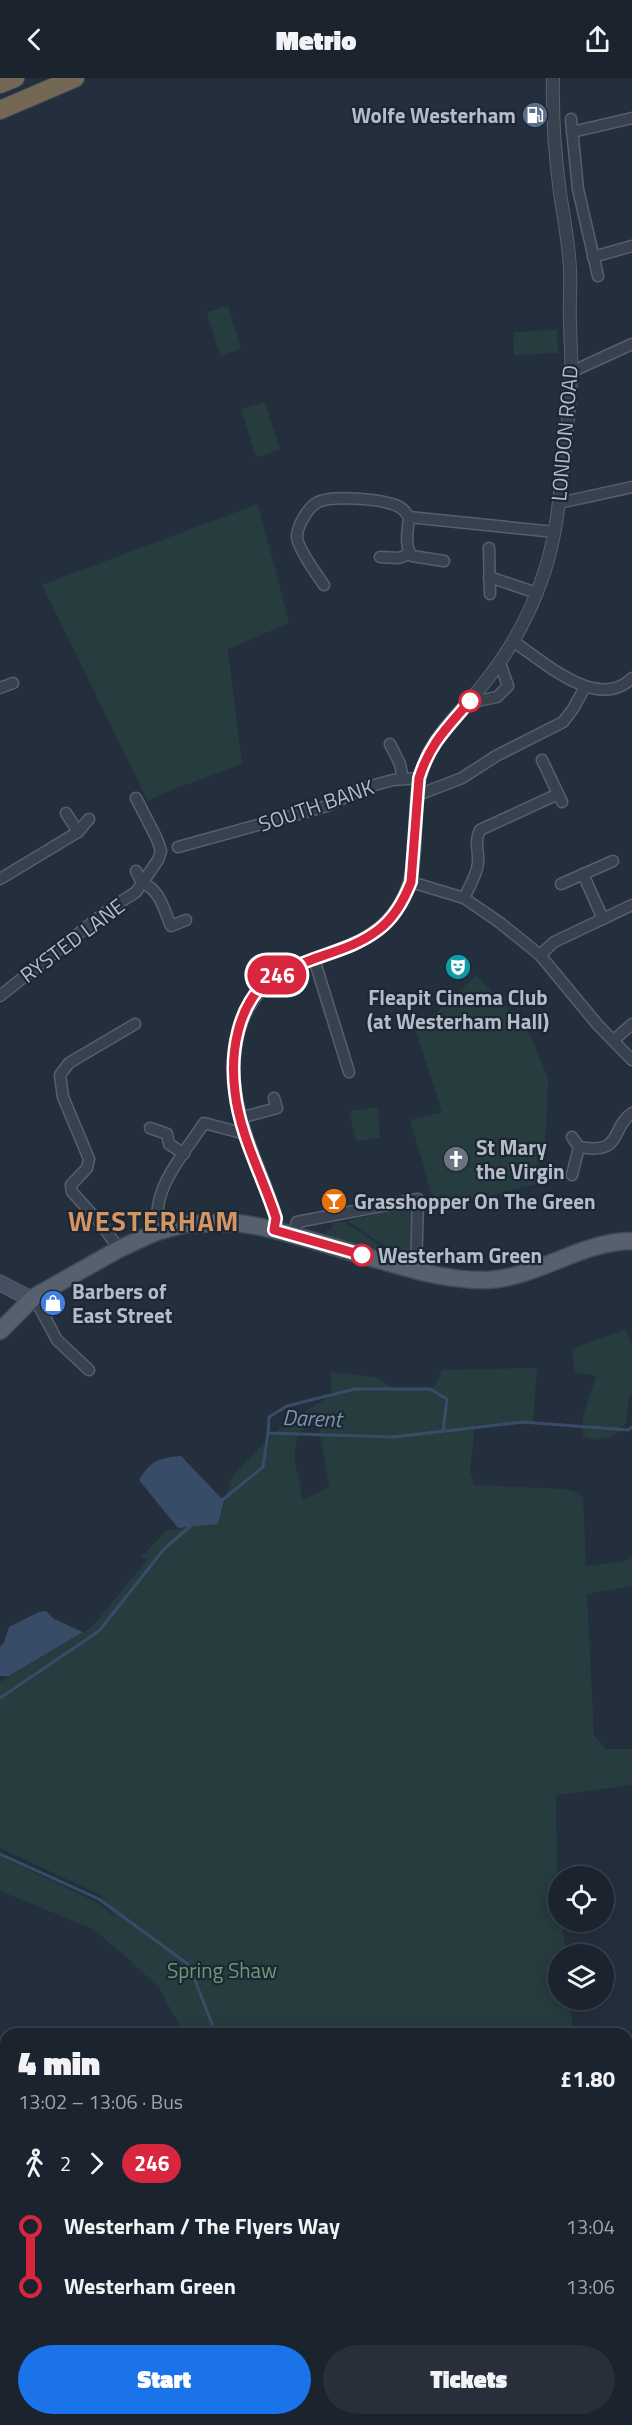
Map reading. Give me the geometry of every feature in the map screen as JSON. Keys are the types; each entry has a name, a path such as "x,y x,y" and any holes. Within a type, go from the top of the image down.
{"highway":[{"path":"0,84 15,78"},
{"path":"0,110 75,78"}],"main road":[{"path":"0,1331 32,1298 119,1249 185,1224 237,1223 274,1230 416,1270 464,1279 500,1278 538,1268 597,1245 632,1241"},
{"path":"0,1283 32,1298"}],"street":[{"name":"LONDON ROAD","path":"274,1230 276,1218 240,1118 235,1093 237,1037 246,1009 269,980 314,959 354,945 380,929 406,896 411,882 419,778 429,751 500,663 514,642 537,592 555,532 571,372 570,270 553,124 554,78"},
{"path":"572,132 632,118"},
{"path":"571,119 578,189 597,276"},
{"path":"560,193 578,189"},
{"path":"593,257 632,246"},
{"path":"571,372 632,344"},
{"path":"559,503 632,487"},
{"path":"324,585 299,544 297,536 308,509 316,502 325,500 375,501 398,506 409,518 555,532"},
{"path":"409,518 407,542 409,554"},
{"path":"489,549 490,594"},
{"path":"380,557 399,558 409,554 444,561"},
{"path":"489,577 537,592"},
{"path":"514,642 585,687 598,691 630,683"},
{"path":"468,703 497,697 508,686 500,663"},
{"path":"0,688 13,683"},
{"path":"418,795 462,778 496,756 563,722 585,687"},
{"path":"390,744 400,764 403,779"},
{"path":"464,898 477,869 476,838 480,830 560,798 542,760"},
{"name":"SOUTH BANK","path":"178,847 327,806 367,787 419,778"},
{"name":"RYSTED LANE","path":"0,996 108,910 136,892 158,860 162,851 136,798"},
{"path":"66,813 78,832"},
{"path":"0,879 78,832 89,819"},
{"path":"561,884 613,861"},
{"name":"RYSTED LANE","path":"136,871 142,883"},
{"path":"583,874 603,919"},
{"path":"411,882 464,898 499,922 540,955 632,1060"},
{"path":"142,883 153,887 171,926 186,920"},
{"path":"540,955 554,942 632,905"},
{"path":"314,959 349,1072"},
{"path":"119,1249 102,1225 72,1192 71,1185 87,1168 89,1159 63,1096 60,1075 69,1063 135,1024"},
{"path":"614,1040 632,1024"},
{"path":"240,1118 276,1103"},
{"path":"579,1147 601,1147 610,1144 616,1140 622,1124 632,1113"},
{"path":"159,1232 156,1209 172,1169 204,1123 245,1132"},
{"path":"150,1128 167,1134 169,1144 184,1154"},
{"path":"572,1175 579,1147 573,1137"},
{"path":"293,1235 297,1222 418,1199 416,1270"},
{"path":"32,1298 57,1340 89,1370"}],"green space":[{"path":"228,306 241,349 220,356 207,312"},
{"path":"557,330 558,353 514,355 513,332"},
{"path":"265,402 280,450 256,457 241,409"},
{"path":"258,504 289,623 228,649 242,764 148,801 42,585"},
{"path":"477,975 530,1034 548,1078 545,1149 537,1151 540,1183 444,1208 431,1193 410,1120 442,1112 416,1031"},
{"path":"378,1107 380,1138 356,1141 349,1111"},
{"path":"409,1206 412,1211 412,1259 408,1261 347,1221"},
{"path":"344,1222 399,1258 366,1249 368,1244 364,1243 362,1248 326,1240 327,1230 331,1230 334,1223"},
{"path":"626,1329 632,1347 632,1393 629,1396 626,1423 613,1436 596,1440 583,1436 583,1417 596,1376 575,1372 572,1349"},
{"name":"Spring Shaw","path":"537,1368 533,1424 475,1425 470,1471 474,1485 563,1489 575,1492 583,1498 586,1566 621,1562 632,1558 632,1586 587,1594 594,1736 606,1749 632,1749 632,1785 556,1795 557,1866 548,1866 548,1932 563,1932 565,1944 548,1944 548,2010 571,2010 572,2028 181,2028 159,1988 93,1929 0,1891 0,1856 96,1902 115,1917 101,1895 0,1848 0,1682 92,1627 148,1559 140,1558 167,1530 218,1524 232,1476 286,1422 331,1396 331,1372 375,1377 397,1390 434,1387 442,1370","holes":["318,1422 329,1487 303,1500 294,1456 298,1432"]}],"water":[{"path":"181,1456 224,1501 218,1524 178,1528 139,1480 156,1461"},
{"path":"46,1611 54,1619 83,1632 9,1676 0,1676 0,1646 4,1643 9,1627 39,1612"}],"waterway":[{"path":"268,1433 269,1417 287,1406 355,1389 430,1389 447,1399 443,1431"},
{"name":"Darent","path":"221,1501 263,1467 268,1433 393,1437 523,1422 628,1430 632,1427"},
{"name":"Darent","path":"0,1698 99,1631 164,1549 193,1524"},
{"path":"0,1854 99,1899 189,1965 214,2028"}],"bus line":[{"name":"246","path":"362,1255 274,1230 276,1218 273,1206 240,1118 235,1093 237,1037 246,1009 269,980 292,968 354,945 380,929 406,896 414,865 419,778 429,751 470,701"}],"place":[{"name":"Wolfe Westerham","path":"535,115"},
{"name":"Fleapit Cinema Club (at Westerham Hall)","path":"458,967"},
{"name":"St Mary the Virgin","path":"456,1159"},
{"name":"Grasshopper On The Green","path":"334,1201"},
{"name":"Westerham Green","path":"362,1255"},
{"name":"Barbers of East Street","path":"53,1303"}],"district":[{"name":"WESTERHAM","path":"154,1220"}]}
